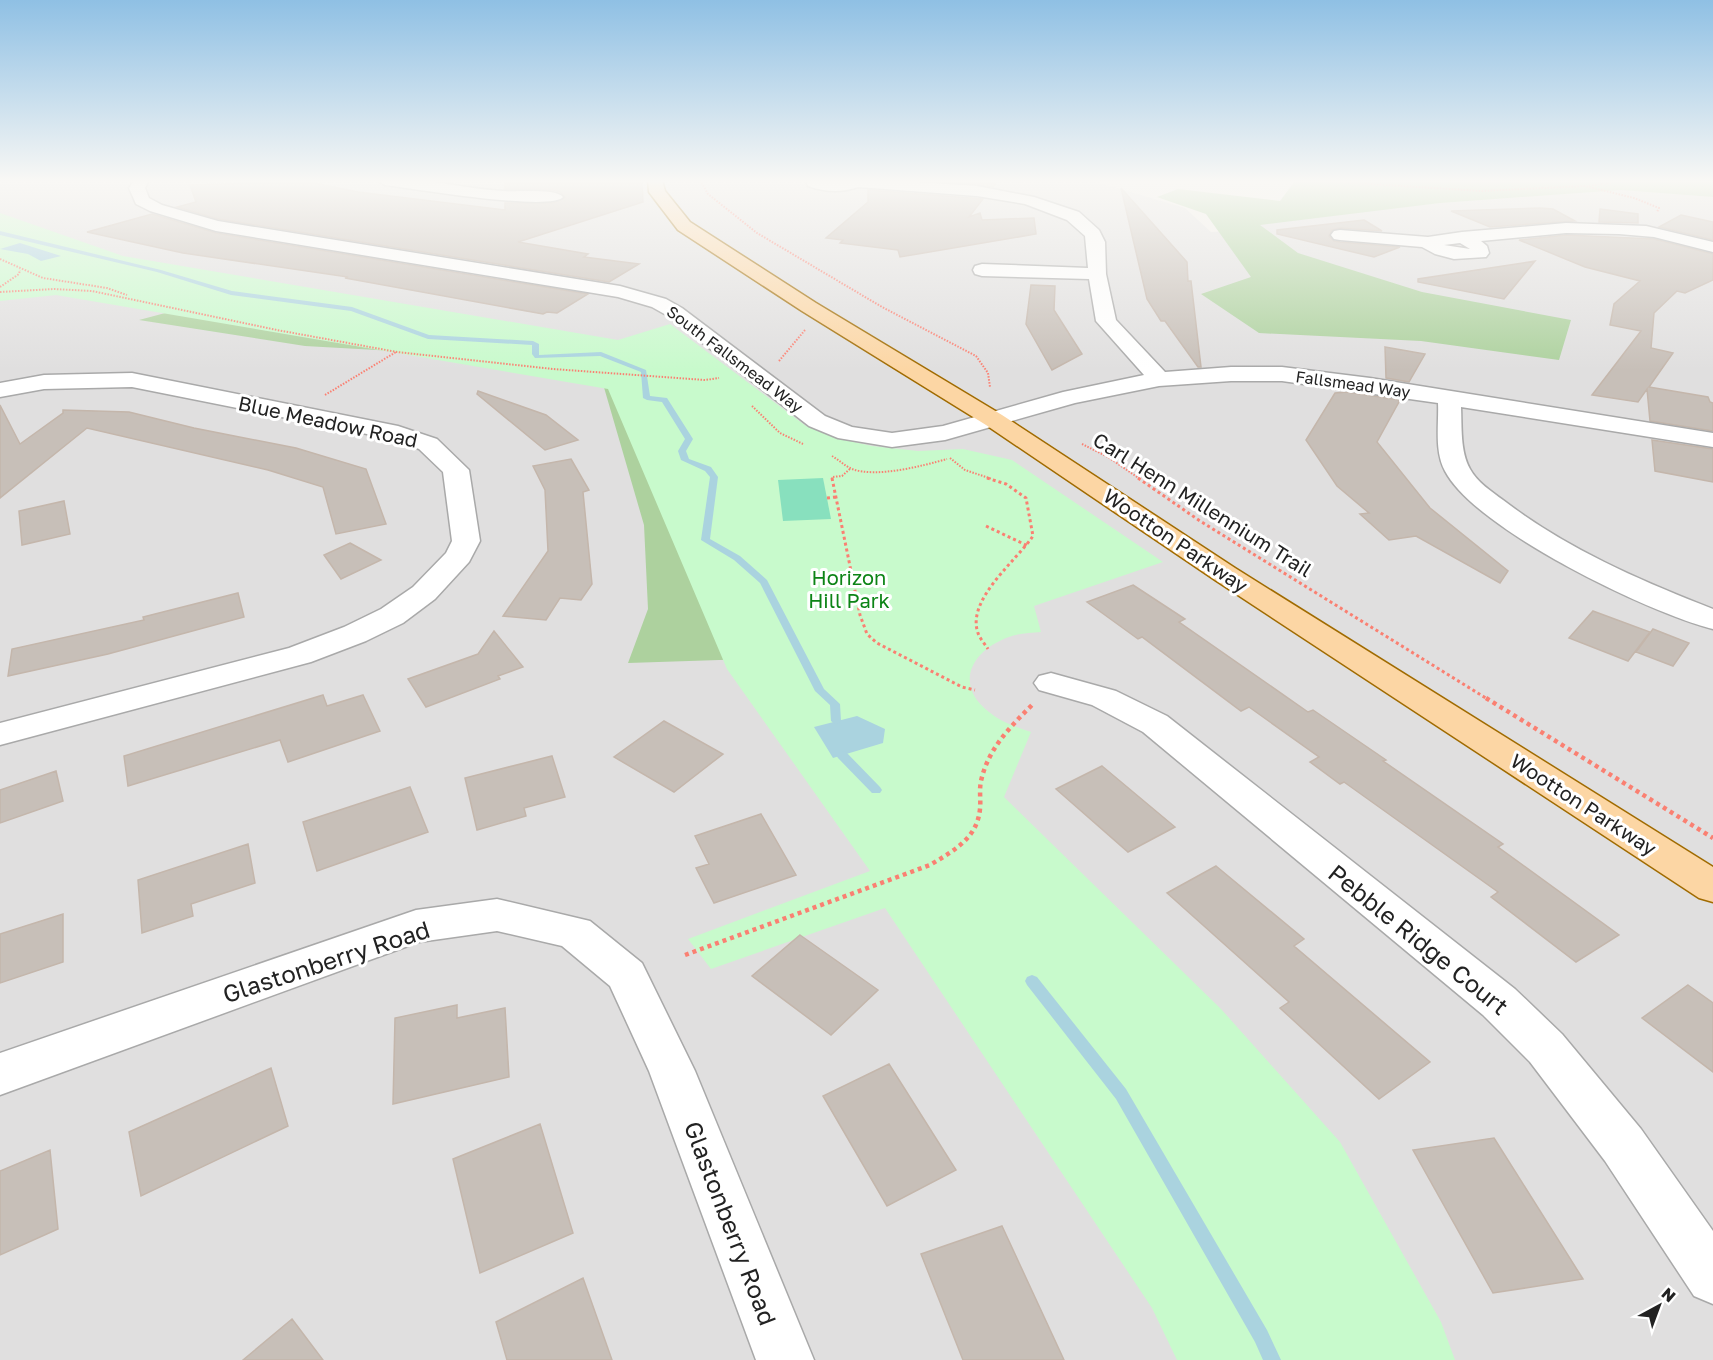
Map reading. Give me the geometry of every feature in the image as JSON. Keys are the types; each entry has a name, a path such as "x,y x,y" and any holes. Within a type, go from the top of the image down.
{"main road":[{"name":"Wootton Parkway","path":"711,243 809,307 1007,416 1225,574 1713,887"}],"street":[{"name":"South Fallsmead Way","path":"323,243 620,292 659,303 675,312 817,421 847,433 892,440 945,433 1007,416"},
{"path":"1096,243 1097,274 1106,321 1159,379"},
{"path":"1698,243 1713,247"},
{"path":"982,270 1097,274"},
{"name":"Fallsmead Way","path":"1007,416 1071,397 1159,379 1231,374 1282,374 1370,385 1713,440"},
{"name":"Blue Meadow Road","path":"0,390 44,382 132,380 398,433 428,444 456,470 466,541 459,556 424,593 392,616 355,634 300,655 0,734"},
{"path":"1449,398 1454,463 1468,486 1506,517 1558,551 1622,584 1713,620"},
{"name":"Pebble Ridge Court","path":"1051,682 1104,698 1155,724 1498,1002 1546,1048 1623,1145 1713,1277"},
{"name":"Glastonberry Road","path":"0,1074 416,926 497,915 575,933 627,975 672,1071 785,1360"}],"path":[{"path":"775,243 882,307 976,356 988,373 990,386 1007,416"},
{"path":"0,259 20,270 57,282 105,288 130,297"},
{"path":"0,286 19,274 20,270"},
{"path":"0,292 54,289 92,291 397,352 553,369 705,380"},
{"path":"777,364 811,322"},
{"path":"317,399 397,352"},
{"name":"Carl Henn Millennium Trail","path":"1077,442 1108,457 1210,527 1713,838"},
{"path":"946,449 950,458 965,470 1006,484 1026,498 1033,536 1028,546 992,585 980,603 974,621 978,638 988,649"},
{"path":"869,471 924,466 950,458"},
{"path":"850,469 842,476 832,477 860,615 867,634 886,648 962,687 975,690"},
{"path":"827,498 836,497"},
{"path":"986,526 1028,546"},
{"path":"685,955 930,865 958,848 973,832 980,811 981,782 999,739 1051,682"}],"shaded area":[{"path":"0,243 1713,243 1713,1360 0,1360"}],"green space":[{"name":"Horizon Hill Park","path":"0,243 87,243 123,256 618,340 670,324 806,426 836,438 872,446 918,451 963,449 1012,460 1163,562 1034,606 1041,632 1009,637 985,650 977,659 970,679 972,690 978,701 999,719 1031,732 1004,797 1221,1009 1340,1142 1441,1322 1455,1360 1177,1360 1152,1308 885,908 711,969 688,939 870,871 727,669 608,389 56,295 0,301"},
{"path":"1227,243 1285,243 1298,253 1422,292 1571,320 1559,360 1421,341 1259,333 1201,294 1251,277"},
{"path":"270,285 591,347 750,659 628,663 648,609 644,525 603,384 430,353 305,346 139,320"},
{"path":"823,478 831,519 783,521 778,480"}],"water":[{"path":"21,243 61,256 41,261 28,254 0,249"},
{"path":"857,716 885,729 883,743 833,758 814,727"}],"building":[{"path":"139,243 280,243 588,294 557,313 543,314 345,278 348,277 183,253"},
{"path":"370,243 527,243 588,254 584,257 639,264 609,282"},
{"path":"844,243 980,243 900,257 898,250"},
{"path":"1134,243 1170,243 1187,262 1201,367 1198,367 1165,321 1161,321 1147,299"},
{"path":"1317,243 1400,247 1374,257"},
{"path":"1527,243 1672,243 1713,254 1713,280 1685,293 1677,291 1654,313 1651,348 1673,353 1649,387 1708,397 1713,403 1713,431 1650,421 1647,389 1638,402 1592,395 1641,331 1610,325 1614,304 1640,281 1585,267"},
{"path":"1535,261 1504,299 1418,282 1418,279"},
{"path":"1031,285 1055,286 1054,310 1082,354 1052,370 1026,324"},
{"path":"1385,347 1425,354 1409,382 1386,378"},
{"path":"478,391 546,415 578,440 545,450 477,394"},
{"path":"1347,392 1400,400 1377,442 1430,508 1508,571 1500,583 1416,536 1389,540 1360,514 1369,513 1337,486 1306,440 1335,393"},
{"path":"0,405 20,444 63,413 63,410 129,412 194,428 296,448 366,469 386,524 336,534 323,487 268,470 87,428 0,498"},
{"path":"1652,440 1713,449 1713,482 1655,471"},
{"path":"571,459 589,490 583,492 592,584 581,600 560,598 546,620 503,616 548,551 545,490 533,466"},
{"path":"64,501 70,534 22,545 19,511"},
{"path":"350,543 381,560 341,579 324,555"},
{"path":"1133,585 1185,619 1179,622 1308,712 1313,710 1386,760 1383,761 1503,844 1498,847 1619,935 1576,962 1491,897 1498,892 1344,782 1340,784 1310,762 1319,757 1249,707 1241,711 1142,637 1138,639 1087,602"},
{"path":"238,593 244,617 108,654 8,676 12,649 144,620 143,617"},
{"path":"1593,611 1650,632 1628,661 1569,638"},
{"path":"1653,629 1689,643 1673,666 1636,652"},
{"path":"494,631 523,667 498,676 500,679 426,707 408,679 478,654"},
{"path":"323,695 327,706 363,695 380,731 288,762 280,740 128,786 124,756"},
{"path":"664,721 723,754 674,792 614,757"},
{"path":"552,756 565,797 524,808 526,816 477,830 465,778"},
{"path":"1102,766 1175,827 1128,852 1056,789"},
{"path":"56,771 63,801 0,823 0,790"},
{"path":"410,787 428,832 317,871 303,822"},
{"path":"761,814 796,875 714,903 696,868 709,864 695,836"},
{"path":"248,844 255,883 191,904 193,916 142,933 138,880"},
{"path":"1216,866 1304,939 1294,946 1430,1062 1379,1099 1280,1008 1289,1002 1167,893"},
{"path":"63,914 63,962 0,983 0,934"},
{"path":"800,935 878,990 831,1035 752,976"},
{"path":"1688,985 1713,1003 1713,1072 1642,1018"},
{"path":"457,1005 457,1018 505,1008 509,1077 393,1104 395,1018"},
{"path":"889,1064 956,1170 887,1206 823,1096"},
{"path":"271,1068 288,1126 141,1196 129,1132"},
{"path":"540,1124 573,1233 480,1273 453,1159"},
{"path":"1494,1138 1583,1279 1493,1293 1413,1150"},
{"path":"50,1150 58,1229 0,1255 0,1171"},
{"path":"1002,1226 1064,1360 963,1360 921,1254"},
{"path":"583,1278 612,1360 507,1360 496,1322"},
{"path":"292,1319 323,1360 243,1360"}],"waterway":[{"path":"44,243 159,271 231,293 352,309 428,337 533,343 536,344 537,357 601,354 644,371 647,398 664,400 689,439 682,451 685,460 708,469 714,477 705,540 737,558 764,582 820,691 835,704 836,721"},
{"path":"842,755 876,790"},
{"path":"1032,981 1121,1094 1261,1336 1272,1360"}]}
